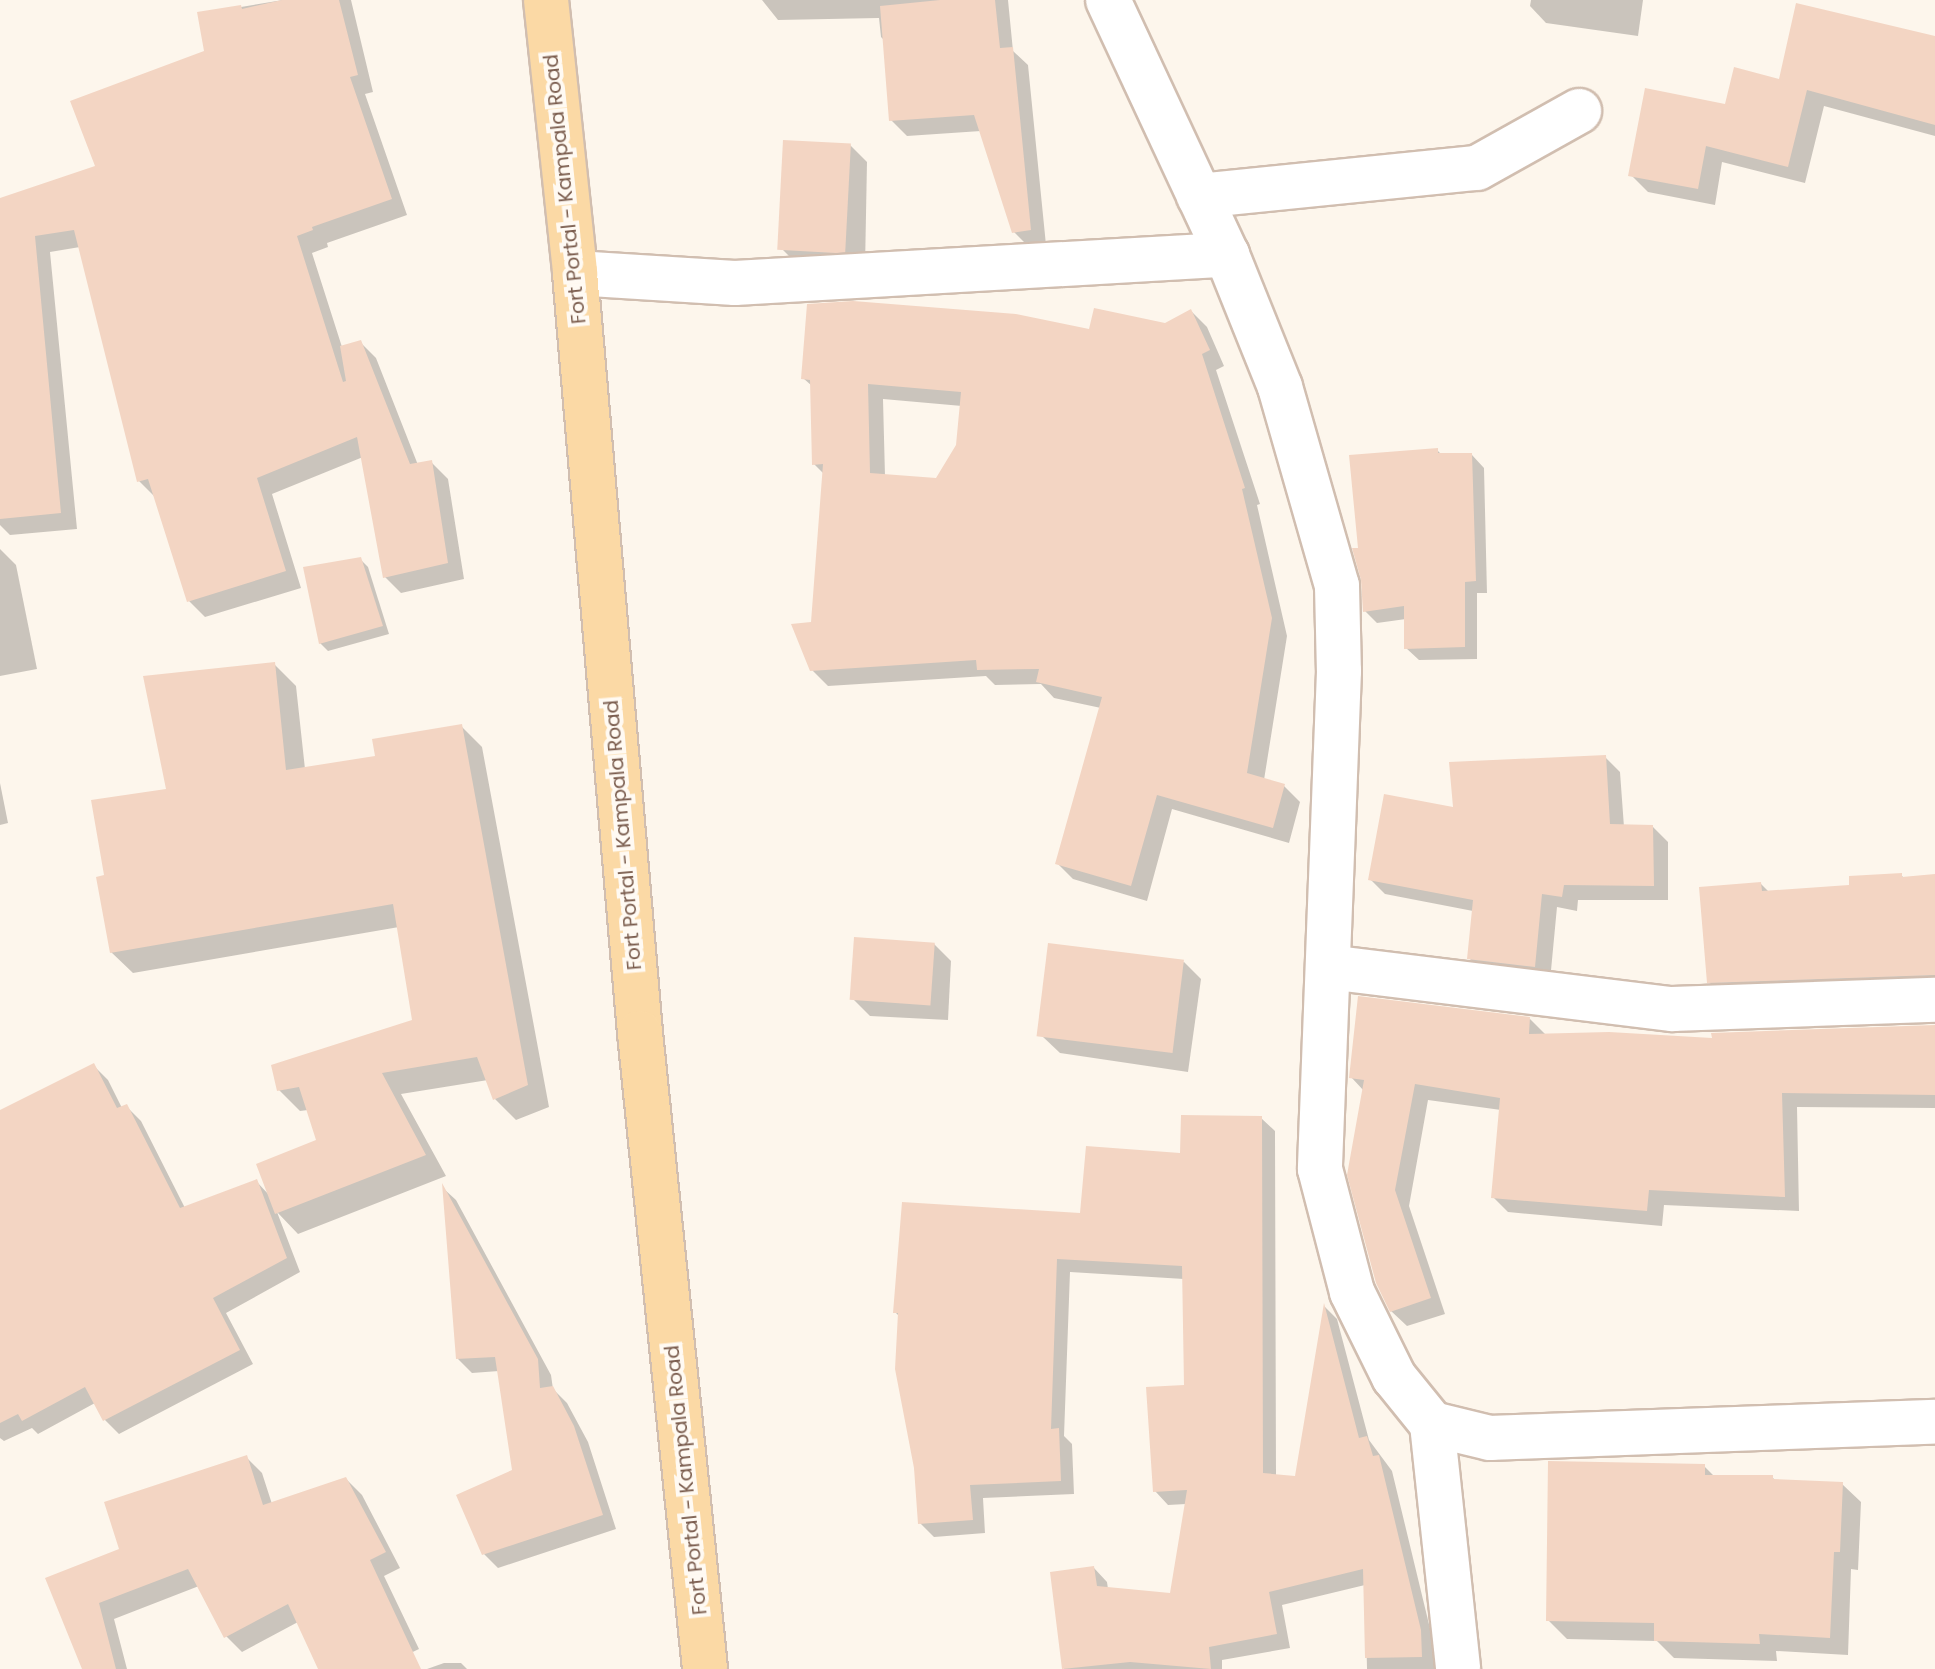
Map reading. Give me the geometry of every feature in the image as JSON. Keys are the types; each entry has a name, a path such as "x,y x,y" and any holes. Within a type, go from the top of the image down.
{"main road":[{"name":"Fort Portal - Kampala Road","path":"546,0 575,273 640,1033 705,1669"}],"street":[{"path":"1108,0 1227,255 1280,387 1337,586 1339,671 1320,1169 1352,1292 1394,1377 1432,1424 1458,1669"},
{"path":"1199,196 1477,168 1579,111"},
{"path":"575,273 735,283 1227,255"},
{"path":"1328,967 1672,1009 1935,1000"},
{"path":"1432,1424 1490,1438 1935,1422"}],"building":[{"path":"282,0 339,0 358,75 350,77 392,199 312,227 313,230 297,236 343,382 346,381 340,346 361,340 410,464 432,460 448,563 383,578 357,437 257,478 286,571 187,602 148,479 137,482 74,230 35,236 61,513 0,519 0,198 95,166 70,101 204,51 197,12 241,5 242,9"},
{"path":"940,0 995,0 1000,48 1013,47 1031,230 1012,233 974,115 889,121 880,6"},
{"path":"1796,3 1935,36 1935,125 1807,90 1788,167 1706,146 1698,189 1628,176 1645,88 1725,104 1734,67 1779,79"},
{"path":"783,140 851,144 845,253 777,250"},
{"path":"853,301 1016,314 1089,329 1094,308 1165,323 1191,309 1210,350 1202,354 1245,488 1242,489 1272,618 1247,773 1285,784 1273,828 1157,795 1131,886 1055,864 1102,697 1036,682 1039,669 977,670 976,660 810,671 791,624 811,622 823,464 812,465 810,380 801,379 807,304","holes":["868,384 961,392 956,445 936,478 870,473"]},
{"path":"1438,448 1438,453 1472,453 1476,581 1465,582 1465,647 1404,649 1404,606 1363,612 1361,580 1352,548 1358,548 1349,455"},
{"path":"361,557 383,626 319,644 303,567"},
{"path":"275,662 286,770 375,756 372,739 462,724 528,1085 493,1100 477,1057 382,1073 426,1155 275,1214 256,1164 316,1140 299,1087 277,1091 271,1065 412,1020 393,904 110,953 96,877 104,875 91,800 166,789 143,676"},
{"path":"1606,755 1610,824 1653,825 1654,886 1564,885 1562,897 1542,894 1535,967 1467,959 1473,900 1368,880 1384,794 1453,807 1449,762"},
{"path":"1902,873 1902,877 1935,874 1935,975 1707,983 1699,887 1761,882 1762,891 1849,885 1849,876"},
{"path":"854,937 935,943 930,1005 850,1000"},
{"path":"1048,943 1184,960 1173,1053 1037,1036"},
{"path":"1358,996 1530,1017 1529,1034 1609,1032 1712,1038 1711,1033 1935,1025 1935,1095 1782,1093 1785,1197 1649,1190 1647,1211 1491,1198 1500,1098 1415,1084 1395,1190 1431,1298 1390,1312 1376,1283 1347,1175 1364,1080 1349,1078"},
{"path":"94,1063 117,1108 127,1104 180,1208 257,1179 287,1258 213,1298 240,1350 103,1421 85,1387 22,1421 18,1414 0,1423 0,1110"},
{"path":"1181,1115 1262,1116 1263,1473 1295,1476 1324,1303 1359,1438 1367,1436 1373,1456 1379,1455 1421,1630 1422,1657 1365,1658 1363,1569 1269,1592 1277,1634 1209,1647 1211,1669 1130,1662 1062,1669 1050,1572 1094,1566 1097,1586 1170,1593 1187,1490 1153,1492 1146,1387 1184,1385 1182,1266 1057,1259 1051,1429 1059,1428 1061,1481 970,1485 973,1520 918,1524 914,1468 895,1369 898,1313 893,1313 902,1202 1080,1213 1086,1146 1180,1153"},
{"path":"442,1183 538,1359 540,1388 553,1386 574,1426 603,1515 482,1555 456,1495 512,1470 495,1357 456,1359"},
{"path":"247,1455 263,1505 346,1477 386,1552 370,1560 421,1669 318,1669 288,1604 224,1638 188,1569 99,1603 116,1669 82,1669 45,1578 119,1549 104,1502"},
{"path":"1548,1461 1705,1464 1705,1475 1773,1475 1773,1479 1843,1482 1840,1552 1834,1552 1830,1638 1759,1634 1760,1644 1654,1641 1654,1623 1546,1621"}]}
